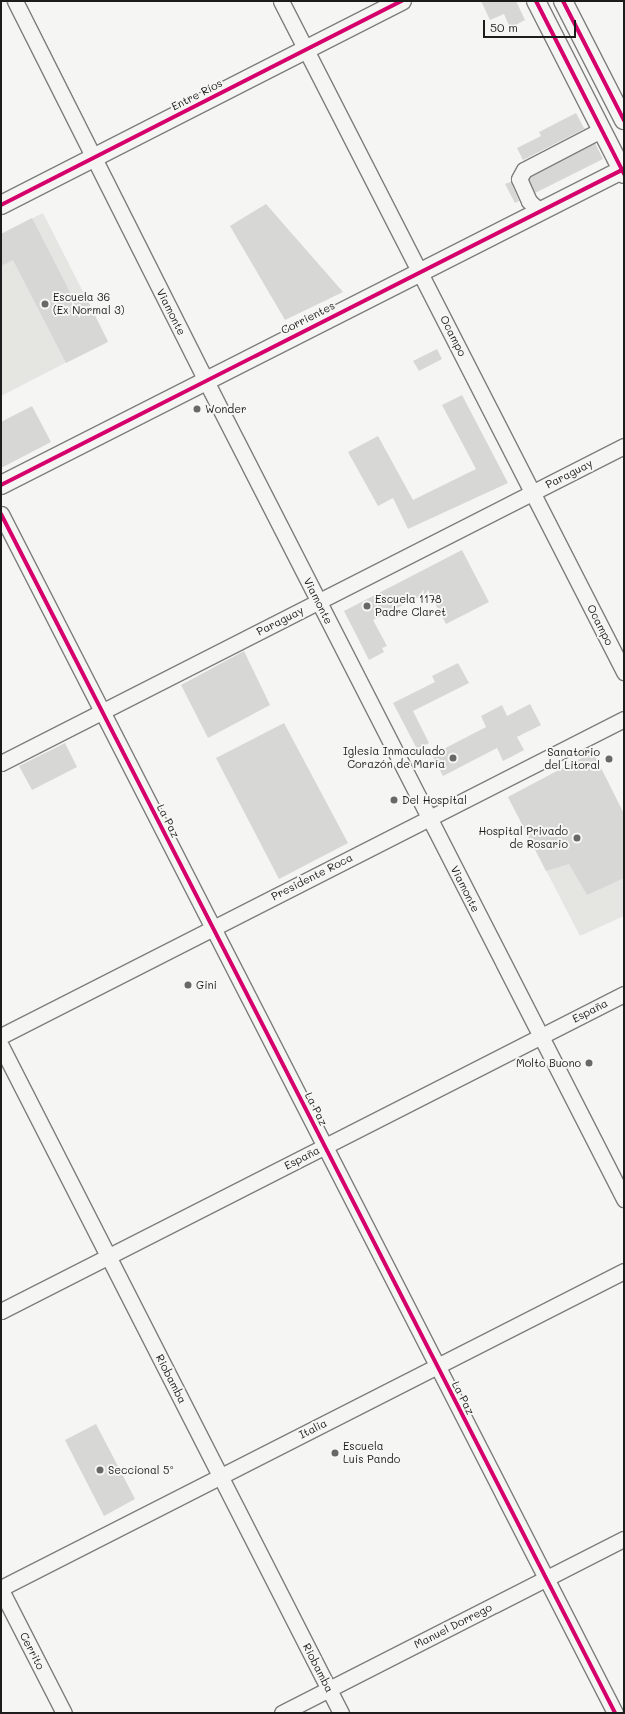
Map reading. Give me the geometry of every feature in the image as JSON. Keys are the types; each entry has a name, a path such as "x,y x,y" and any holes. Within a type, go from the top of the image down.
{"main road":[{"name":"Entre Ríos","path":"1,205 402,1"},
{"path":"536,1 623,171"},
{"path":"563,1 624,120"},
{"name":"Corrientes","path":"1,485 419,271 540,210 623,171"}],"street":[{"name":"Viamonte","path":"15,1 318,602 624,1199"},
{"name":"Ocampo","path":"281,1 624,672"},
{"path":"540,210 529,201 519,179 524,170 601,130"},
{"name":"Paraguay","path":"1,763 624,446"},
{"name":"La Paz","path":"1,514 615,1713"},
{"name":"Presidente Roca","path":"1,1036 624,719"},
{"name":"España","path":"1,1311 624,994"},
{"name":"Riobamba","path":"1,1046 341,1713"},
{"name":"Italia","path":"1,1589 624,1270"},
{"name":"Manuel Dorrego","path":"282,1713 624,1539"},
{"name":"Cerrito","path":"1,1589 58,1711"}],"shaded area":[{"name":"Escuela 36 (Ex Normal 3)","path":"43,213 108,341 1,396 1,234"},
{"name":"Hospital Privado de Rosario","path":"593,752 624,814 624,916 580,936 508,797"}],"building":[{"path":"481,1 516,1 525,20 510,28 504,14 490,20"},
{"path":"576,113 584,128 586,128 523,160 517,148 541,136 539,132"},
{"path":"595,143 603,159 535,193 529,179 531,177"},
{"path":"511,182 519,201 515,203 505,184"},
{"path":"266,204 343,292 285,320 230,226"},
{"path":"32,218 74,300 85,295 108,342 66,363 13,260 1,266 1,234"},
{"path":"437,349 442,359 419,371 413,361"},
{"path":"462,395 508,483 408,529 393,498 378,506 348,452 378,436 413,500 476,469 442,405"},
{"path":"32,406 51,442 1,468 1,422"},
{"path":"462,550 489,602 446,624 429,592 373,620 387,646 382,648 384,652 369,660 344,611"},
{"path":"244,651 270,705 208,738 181,685"},
{"path":"458,663 469,683 413,711 429,743 417,749 393,703 435,682 432,676"},
{"path":"530,704 541,725 517,737 524,750 503,761 497,748 443,776 432,755 486,727 481,716 502,705 507,716"},
{"path":"284,723 348,843 279,879 216,758"},
{"path":"65,743 77,767 32,790 19,766"},
{"name":"Hospital Privado de Rosario","path":"593,752 624,814 624,878 587,895 569,864 546,871 508,797"},
{"name":"Seccional 5ª","path":"96,1424 135,1499 104,1516 65,1440"}],"cycle path":[{"path":"1,205 402,1"},
{"path":"536,1 624,174"},
{"path":"563,1 624,120"},
{"path":"1,485 622,170"},
{"path":"1,514 615,1713"}],"place":[{"name":"Escuela 36 (Ex Normal 3)","path":"45,304"},
{"name":"Wonder","path":"197,409"},
{"name":"Escuela 1178 Padre Claret","path":"367,606"},
{"name":"Iglesia Inmaculado Corazón de María","path":"453,758"},
{"name":"Sanatorio del Litoral","path":"609,759"},
{"name":"Del Hospital","path":"394,800"},
{"name":"Hospital Privado de Rosario","path":"577,838"},
{"name":"Gini","path":"188,985"},
{"name":"Molto Buono","path":"589,1063"},
{"name":"Escuela Luis Pando","path":"335,1453"},
{"name":"Seccional 5ª","path":"100,1470"}]}
